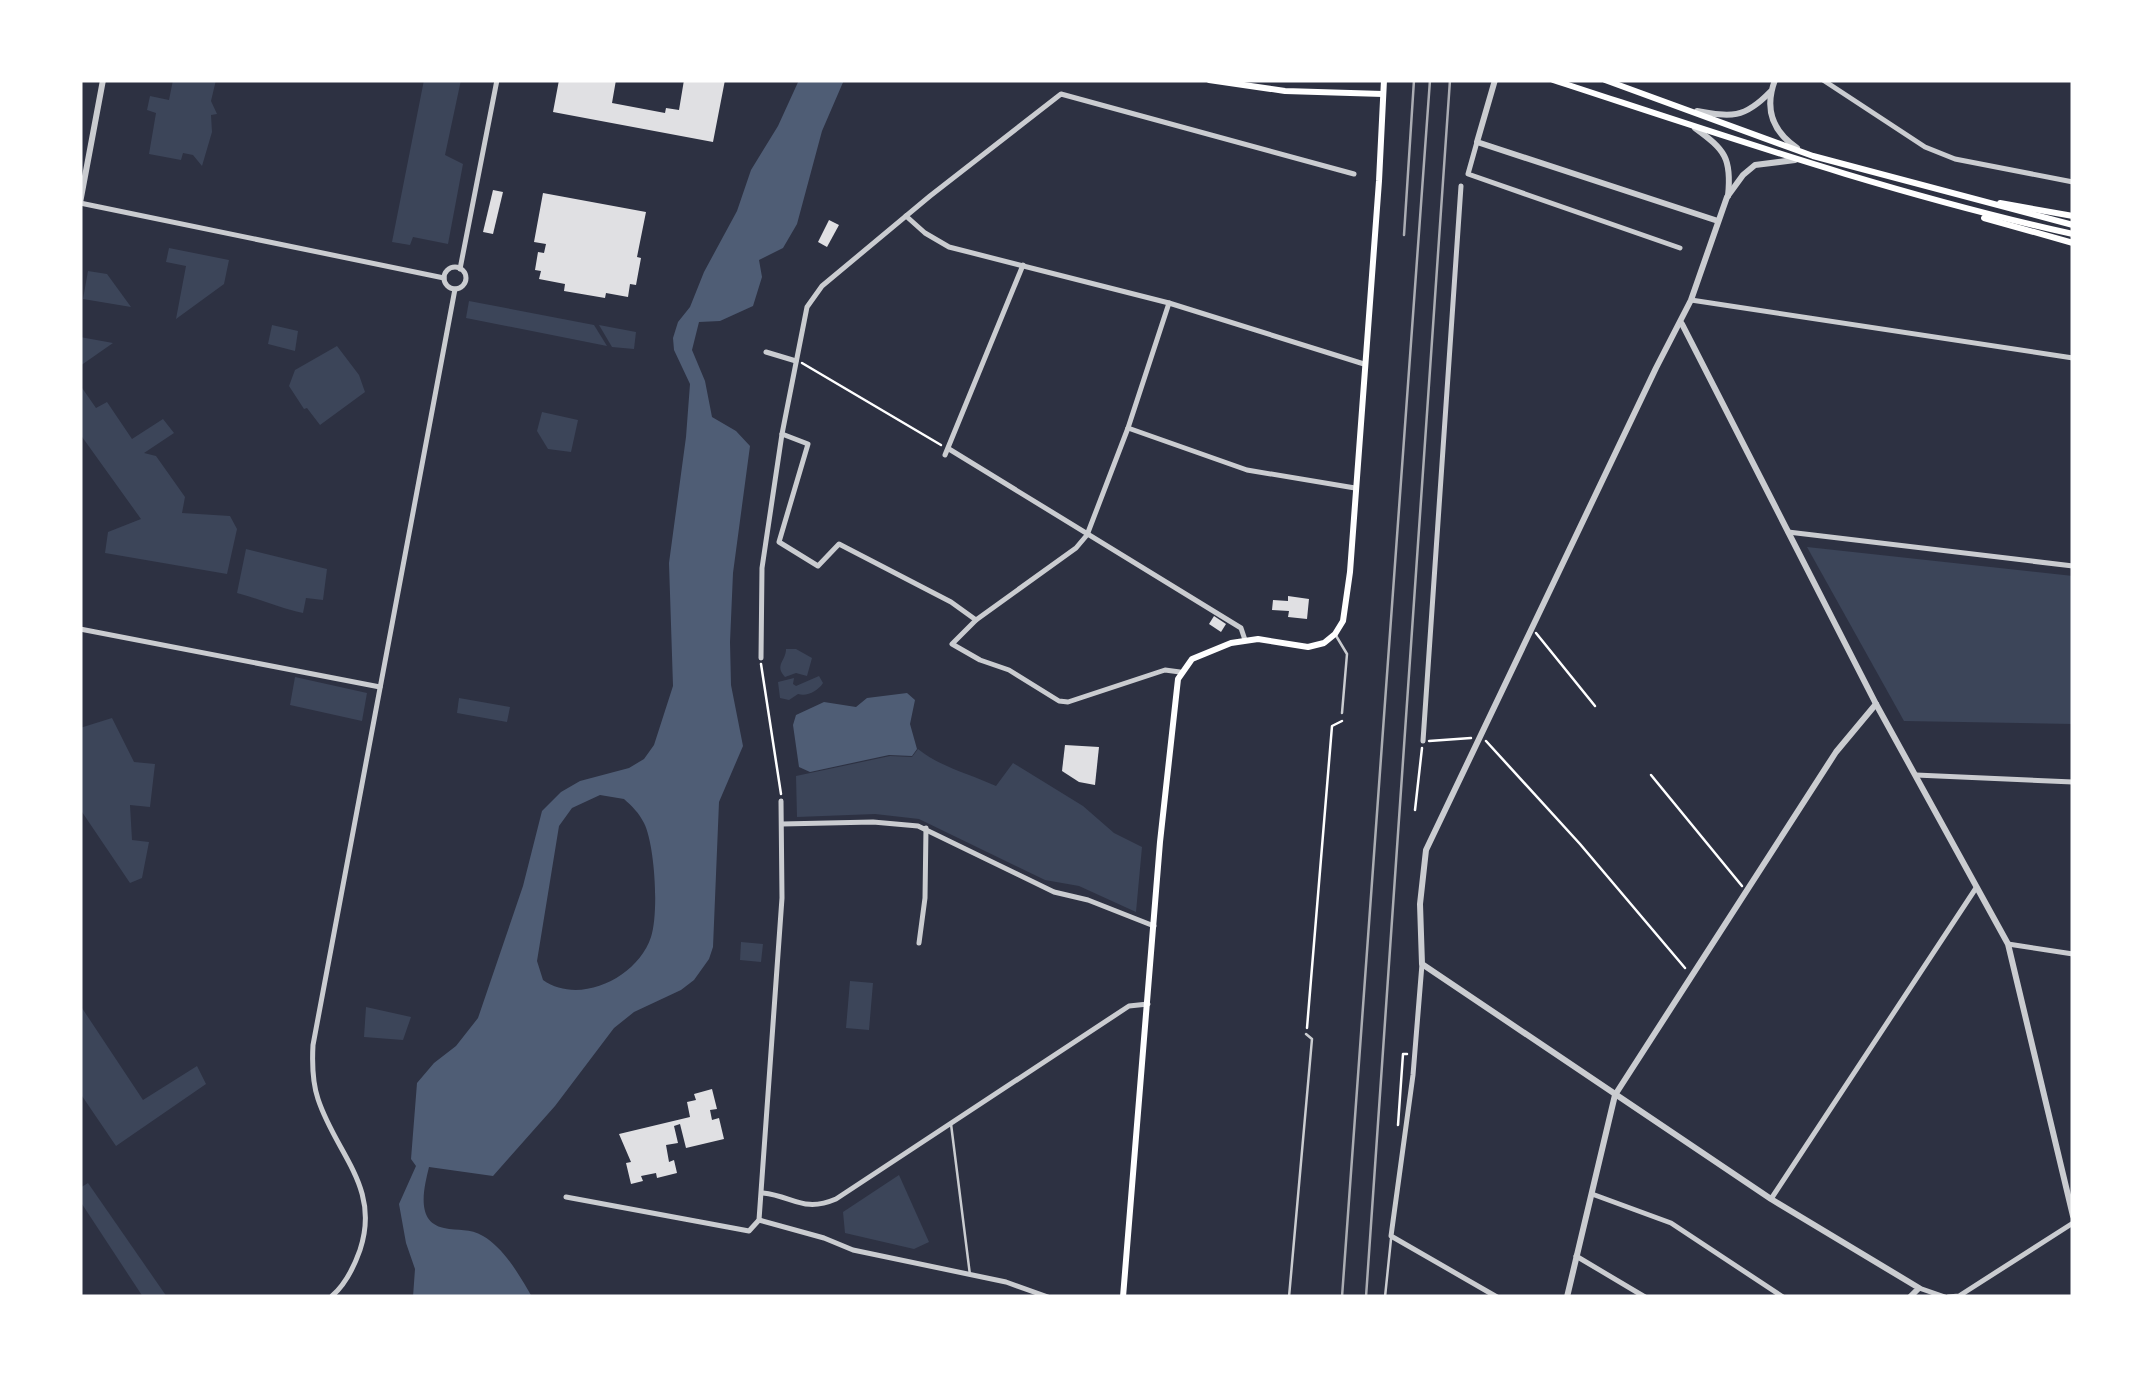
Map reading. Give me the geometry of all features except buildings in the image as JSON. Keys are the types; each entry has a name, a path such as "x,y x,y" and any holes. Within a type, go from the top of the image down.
{"main road":[{"path":"1210,80 1285,91 1383,94"},
{"path":"1123,1297 1174,698 1180,672 1198,655 1246,640 1319,646 1335,634 1343,621 1380,181 1384,80"},
{"path":"1553,80 2018,230 2073,243"},
{"path":"1605,80 1802,152 2073,225"},
{"path":"1950,194 2073,216"},
{"path":"1944,204 2073,234"}],"street":[{"path":"103,80 80,203 444,278 449,287 456,289"},
{"path":"332,1296 352,1270 367,1218 361,1186 315,1089 313,1045 456,289 466,280 460,268 497,80"},
{"path":"1494,80 1468,174 1680,248"},
{"path":"1775,80 1769,108 1774,127 1802,152"},
{"path":"1823,80 1904,135 1955,160 2073,182"},
{"path":"1697,111 1741,114 1770,92"},
{"path":"760,658 762,568 802,322 815,294 906,216 1061,94 1354,174"},
{"path":"1496,1297 1391,1236 1412,1075 1422,964 1420,904 1426,850 1691,300 1727,197 1730,174 1726,156 1690,125"},
{"path":"1476,142 1718,221"},
{"path":"1727,197 1755,165 1796,160"},
{"path":"1422,742 1460,186"},
{"path":"906,216 950,247 1168,302 1364,364"},
{"path":"1022,265 947,452 1241,628 1246,640"},
{"path":"444,278 450,269 460,268"},
{"path":"1691,300 2073,358"},
{"path":"1168,302 1128,428 1087,535 1076,548 976,620 952,644 1009,670 1059,701 1068,702 1165,670 1180,672"},
{"path":"1422,964 1771,1199 1919,1288 1946,1297 1959,1296 2073,1220 2008,944 1876,704 1681,323"},
{"path":"766,352 796,361"},
{"path":"1128,428 1247,470 1355,488"},
{"path":"782,434 808,444 779,542 818,566 838,544 951,602 976,620"},
{"path":"1787,532 2073,566"},
{"path":"80,629 380,687"},
{"path":"1567,1297 1615,1094 1836,752 1876,704"},
{"path":"1916,775 2073,782"},
{"path":"566,1197 750,1232 759,1220 782,898 781,801"},
{"path":"782,824 885,822 926,828 1054,892 1088,900 1154,926"},
{"path":"919,943 925,898 926,828"},
{"path":"1771,1199 1976,888"},
{"path":"2008,944 2073,954"},
{"path":"762,1193 804,1206 828,1203 1129,1006 1148,1004"},
{"path":"1592,1194 1671,1224 1784,1297"},
{"path":"759,1220 853,1250 970,1275 1048,1297"},
{"path":"1576,1256 1645,1297"},
{"path":"1910,1297 1919,1288"}],"lane":[{"path":"1335,634 1347,654 1342,713"},
{"path":"1288,1297 1312,1038 1306,1034"},
{"path":"951,1122 970,1275"},
{"path":"1385,1297 1391,1236"}],"path":[{"path":"796,361 947,452"},
{"path":"1532,628 1594,706"},
{"path":"760,658 781,801"},
{"path":"1306,1034 1332,726 1342,721"},
{"path":"1415,810 1422,742 1482,736 1692,976"},
{"path":"1651,775 1746,891"}],"shaded area":[{"path":"173,80 216,80 211,101 217,114 211,115 212,132 202,166 193,155 183,153 181,160 149,154 156,113 147,110 150,96 169,100"},
{"path":"424,80 461,80 445,155 463,164 448,244 413,237 410,245 392,242"},
{"path":"799,80 844,80 822,131 797,224 783,248 759,260 762,277 753,306 720,321 699,322 692,350 705,381 712,417 736,431 750,446 733,573 730,642 731,685 743,746 719,802 713,947 694,980 634,1012 614,1028 555,1106 493,1176 429,1167 424,1203 429,1219 435,1225 473,1232 491,1241 511,1263 532,1297 413,1297 415,1269 399,1204 416,1166 411,1159 417,1083 456,1046 478,1018 523,886 542,811 561,792 580,781 629,768 644,759 654,745 673,686 669,563 690,384 674,350 673,338 737,211 751,170 778,126","holes":["600,795 624,799 642,819 651,847 655,896 651,937 634,964 621,975 590,988 558,987 543,980 537,961 559,826 572,808"]},
{"path":"169,248 229,260 224,284 176,319 186,266 166,262"},
{"path":"88,271 107,274 131,307 83,299"},
{"path":"469,301 594,325 607,346 466,318"},
{"path":"272,325 298,331 295,351 268,344"},
{"path":"599,325 636,332 634,349 612,347"},
{"path":"80,337 113,343 80,366"},
{"path":"337,346 359,375 365,392 320,425 289,386 295,370"},
{"path":"80,385 96,408 107,402 132,439 163,419 174,433 144,453 156,456 185,497 182,513 230,516 237,529 227,574 105,553 108,532 141,519 80,434"},
{"path":"542,412 578,420 571,452 548,449 537,431"},
{"path":"1807,547 2073,576 2073,724 1904,721"},
{"path":"246,549 327,569 323,600 306,598 303,613 237,593"},
{"path":"786,649 796,649 812,658 807,676 796,673 785,677 780,666"},
{"path":"819,676 823,683 815,691 789,700 780,698 778,682 794,678 796,686"},
{"path":"295,677 367,693 362,721 290,705"},
{"path":"907,693 915,700 910,724 917,749 912,756 889,755 810,772 799,767 793,725 796,715 824,702 856,707 867,698"},
{"path":"459,698 510,707 507,722 457,713"},
{"path":"112,718 134,762 155,764 150,807 130,805 132,840 149,842 142,878 130,883 80,809 80,728"},
{"path":"918,749 996,786 1013,763 1083,806 1114,833 1142,847 1136,912 1079,886 1045,880 919,819 875,814 797,817 796,776 890,756 912,757"},
{"path":"741,942 763,944 761,962 740,960"},
{"path":"850,981 873,983 869,1030 846,1028"},
{"path":"80,1005 143,1100 197,1066 206,1084 116,1146 80,1093"},
{"path":"366,1007 411,1017 403,1040 364,1037"},
{"path":"899,1175 929,1242 914,1249 845,1233 843,1212"},
{"path":"88,1183 167,1297 143,1297 80,1201 80,1188"}],"railway":[{"path":"1404,235 1414,80"},
{"path":"1342,1297 1430,80"},
{"path":"1366,1297 1450,80"}]}
